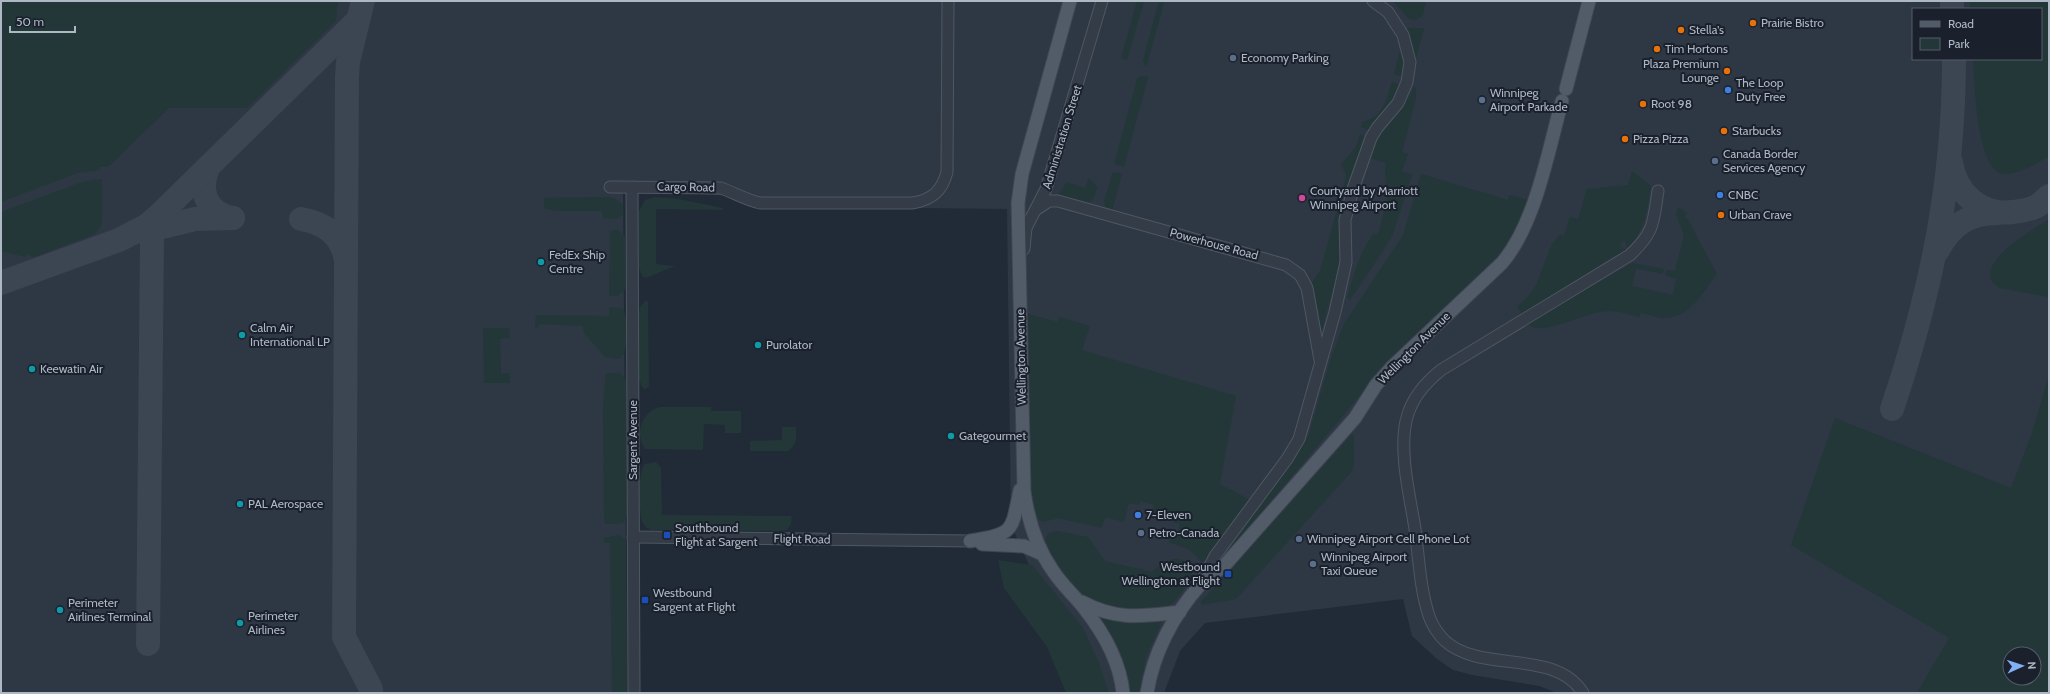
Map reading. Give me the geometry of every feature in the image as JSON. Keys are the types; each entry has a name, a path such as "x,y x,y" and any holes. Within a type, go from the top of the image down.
{"main road":[{"name":"Wellington Avenue","path":"1070,1 1022,174 1018,203 1023,478 1028,516 1042,554 1056,576 1101,632 1115,662 1123,693"},
{"path":"1566,89 1589,1"},
{"name":"Wellington Avenue","path":"1147,693 1157,653 1180,612 1200,585 1224,566 1350,424 1376,385 1392,367 1502,263 1514,249 1534,201 1562,101"},
{"path":"970,541 999,536 1008,531 1016,514 1023,478"},
{"path":"970,541 985,544 1024,546 1042,554"},
{"path":"1074,597 1095,609 1119,616 1138,617 1180,612"}],"street":[{"name":"Cargo Road","path":"610,187 721,188 736,193 747,200 760,203 912,203 926,200 940,190 945,180 948,165 948,1"},
{"name":"Administration Street","path":"1020,271 1026,228 1046,189 1065,124 1076,94 1102,1"},
{"name":"Wellington Avenue","path":"1200,585 1215,556 1287,458 1299,439 1335,312 1346,262 1345,220 1353,189 1371,138 1402,97 1410,73 1408,48 1400,28 1388,12 1373,1"},
{"name":"Sargent Avenue","path":"632,187 634,693"},
{"path":"1583,693 1569,679 1543,666 1477,656 1460,651 1446,641 1436,631 1427,608 1422,580 1405,454 1405,431 1414,401 1425,384 1441,370 1630,255 1646,240 1652,229 1658,191"},
{"name":"Powerhouse Road","path":"1037,209 1048,201 1058,201 1290,267 1300,275 1307,288 1321,364"},
{"name":"Flight Road","path":"633,537 970,541"}],"shaded area":[{"path":"1,1 2049,1 2049,693 1557,693 1539,686 1472,675 1453,670 1437,659 1412,636 1403,599 1205,623 1180,651 1164,693 1094,693 1033,574 1011,525 1007,209 916,208 623,189 627,693 1,693"}],"green space":[{"path":"1,1 338,1 336,21 247,108 169,108 108,167 100,167 99,170 77,173 1,202"},
{"path":"1137,1 1144,1 1127,60 1121,58"},
{"path":"1161,1 1164,1 1164,3 1147,65 1145,66 1143,60 1158,4"},
{"path":"1393,1 1426,1 1423,15 1416,20 1409,19"},
{"path":"1970,1 2049,1 2049,156 2024,170 2009,174 1998,172 1991,164 1985,152 1978,120 1973,60 2042,60 2042,8 1970,8"},
{"path":"1408,28 1424,29 1415,62 1405,30"},
{"path":"1401,46 1405,49 1405,78 1394,74"},
{"path":"1140,76 1148,77 1124,167 1114,164 1137,79"},
{"path":"1392,82 1403,85 1400,93 1371,129 1368,130 1361,127 1362,122 1369,120 1380,112 1386,101"},
{"path":"1414,87 1416,88 1416,98 1402,152 1408,154 1402,171 1411,174 1413,172 1393,234 1350,300 1347,298 1358,264 1364,248 1374,233 1376,235 1379,231 1387,201 1385,172 1386,163 1370,158 1380,134 1403,106"},
{"path":"1360,134 1364,136 1365,140 1352,181 1344,193 1339,213 1342,236 1340,264 1321,333 1319,333 1312,287 1313,280 1320,271 1345,181 1346,175 1341,164 1356,147"},
{"path":"1632,171 1651,186 1645,219 1633,241 1627,248 1625,242 1621,242 1620,246 1626,250 1522,314 1517,307 1529,295 1537,283 1551,246 1559,235 1564,236 1570,217 1578,219 1587,189 1628,185"},
{"path":"1113,172 1122,174 1112,211 1106,208 1104,201"},
{"path":"1421,174 1508,200 1510,195 1529,200 1521,225 1502,258 1367,387 1218,564 1216,562 1303,445 1309,434 1332,355 1344,324 1403,235"},
{"path":"1089,178 1097,187 1094,197 1089,203 1086,204 1057,196 1067,182 1085,188"},
{"path":"102,179 102,220 101,226 95,234 34,257 26,254 26,257 1,251 1,212 82,182"},
{"path":"610,197 618,200 623,206 624,209 622,216 618,219 603,218 602,211 556,211 544,208 544,198"},
{"path":"655,197 679,199 723,208 723,210 656,209 656,264 675,266 646,278 642,276 639,267 639,211 645,200"},
{"path":"1678,207 1687,213 1684,217 1687,218 1717,274 1689,309 1674,317 1665,318 1659,318 1641,313 1639,317 1621,312 1609,311 1600,312 1547,327 1538,328 1530,326 1528,323 1632,263 1664,269 1662,274 1636,268 1632,286 1673,295 1676,279 1665,275 1667,270 1675,271 1684,235 1676,214"},
{"path":"2049,219 2049,297 2000,288 1991,280 1991,270 1996,260 2018,240"},
{"path":"616,230 621,232 625,237 626,288 618,296 609,296 610,231"},
{"path":"646,300 648,302 649,387 645,389 642,387 639,379 639,314 640,307"},
{"path":"609,307 622,308 626,318 627,334 625,350 620,359 605,357 584,333 583,326 539,324 538,327 535,328 536,315 609,316"},
{"path":"1028,314 1058,322 1059,317 1090,326 1082,350 1236,396 1220,484 1250,500 1205,561 1202,562 1190,550 1169,542 1169,533 1177,535 1180,524 1172,522 1174,513 1163,511 1162,515 1153,513 1154,505 1140,501 1139,505 1129,503 1124,522 1105,517 1102,528 1058,518 1043,522 1035,517 1032,506 1028,473"},
{"path":"483,328 509,328 510,338 500,339 501,373 510,373 510,383 484,383"},
{"path":"606,373 620,373 626,380 627,515 624,522 619,524 605,524 604,516 603,405"},
{"path":"2049,375 2049,693 1917,693 1949,638 1791,545 1835,418 2011,488 2032,433"},
{"path":"660,407 711,407 711,411 741,411 741,433 725,433 725,425 704,424 703,450 645,449 640,437 640,430 644,418 654,409"},
{"path":"782,427 796,427 796,440 791,449 788,451 750,451 750,441 782,440"},
{"path":"1352,434 1354,437 1354,464 1352,471 1236,599 1202,605 1201,602"},
{"path":"656,462 661,468 662,515 792,516 791,524 787,530 780,531 649,529 645,526 641,518 640,483 645,464"},
{"path":"1057,531 1088,537 1105,561 1152,571 1166,562 1180,559 1190,565 1192,576 1178,597 1165,608 1129,611 1116,610 1103,606 1090,601 1083,596 1064,577 1055,565 1048,553 1045,543 1048,535"},
{"path":"619,535 625,539 626,544 627,693 612,693 610,543 604,543 604,538"},
{"path":"998,560 1032,565 1083,628 1099,663 1109,693 1066,693 1047,647 1004,588"},
{"path":"1097,616 1163,620 1146,657 1139,693 1129,693"}],"taxiway":[{"path":"363,1 348,62 347,77 344,637 371,689 371,693"},
{"path":"1952,1 1952,8"},
{"path":"148,644 153,229 160,214 358,20"},
{"path":"1892,409 1918,323 1938,237 1950,149 1954,60"},
{"path":"1951,162 1958,184 1964,193 1981,206 1991,210 2013,212 2028,209 2038,205 2049,196"},
{"path":"209,166 204,183 206,199 216,211 233,218"},
{"path":"1938,250 1943,241 1955,227 1962,222 1978,215 1998,213"},
{"path":"1,283 119,240 146,226 160,214"},
{"path":"142,232 195,219 233,218"},
{"path":"301,219 323,226 335,235 343,248 345,256"}],"place":[{"name":"Prairie Bistro","path":"1753,23"},
{"name":"Stella's","path":"1681,30"},
{"name":"Tim Hortons","path":"1657,49"},
{"name":"Economy Parking","path":"1233,58"},
{"name":"Plaza Premium Lounge","path":"1727,71"},
{"name":"The Loop Duty Free","path":"1728,90"},
{"name":"Winnipeg Airport Parkade","path":"1482,100"},
{"name":"Root 98","path":"1643,104"},
{"name":"Starbucks","path":"1724,131"},
{"name":"Pizza Pizza","path":"1625,139"},
{"name":"Canada Border Services Agency","path":"1715,161"},
{"name":"CNBC","path":"1720,195"},
{"name":"Courtyard by Marriott Winnipeg Airport","path":"1302,198"},
{"name":"Urban Crave","path":"1721,215"},
{"name":"FedEx Ship Centre","path":"541,262"},
{"name":"Calm Air International LP","path":"242,335"},
{"name":"Purolator","path":"758,345"},
{"name":"Keewatin Air","path":"32,369"},
{"name":"Gategourmet","path":"951,436"},
{"name":"PAL Aerospace","path":"240,504"},
{"name":"7-Eleven","path":"1138,515"},
{"name":"Petro-Canada","path":"1141,533"},
{"name":"Southbound Flight at Sargent","path":"667,535"},
{"name":"Winnipeg Airport Cell Phone Lot","path":"1299,539"},
{"name":"Winnipeg Airport Taxi Queue","path":"1313,564"},
{"name":"Westbound Wellington at Flight","path":"1228,574"},
{"name":"Westbound Sargent at Flight","path":"645,600"},
{"name":"Perimeter Airlines Terminal","path":"60,610"},
{"name":"Perimeter Airlines","path":"240,623"}]}
